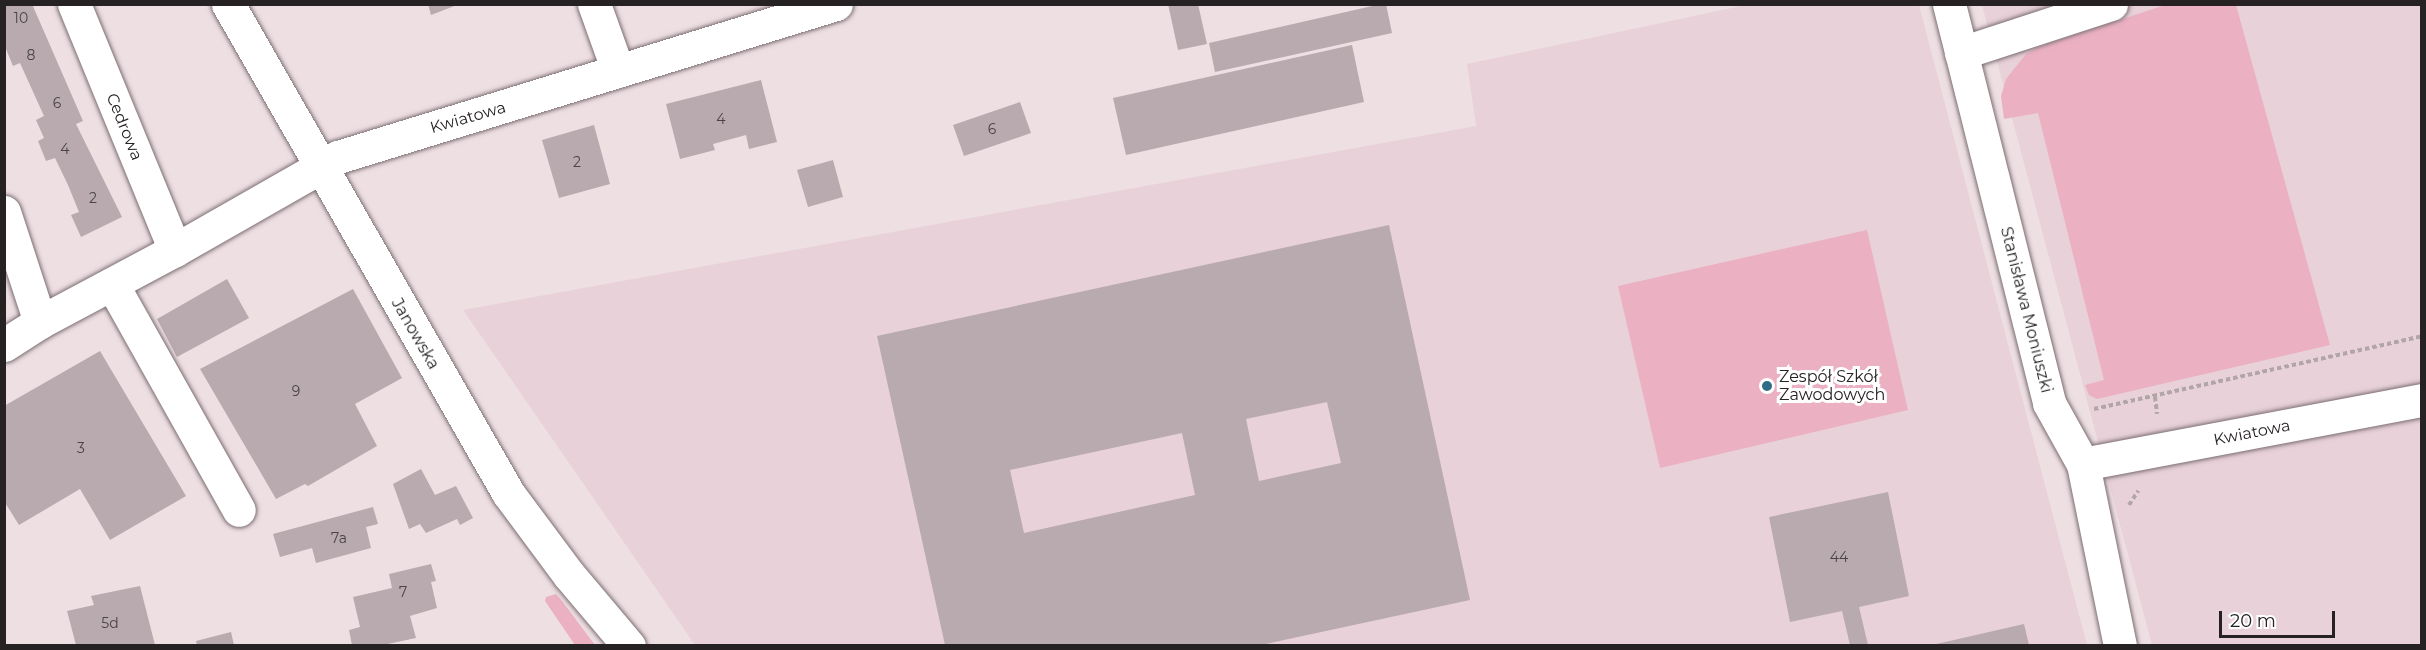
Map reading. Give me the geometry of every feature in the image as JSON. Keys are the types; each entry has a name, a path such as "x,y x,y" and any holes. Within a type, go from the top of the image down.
{"street":[{"name":"Cedrowa","path":"74,4 175,250"},
{"name":"Janowska","path":"228,4 508,493 569,575 629,645"},
{"path":"594,4 618,71"},
{"name":"Kwiatowa","path":"319,166 358,150 457,122 836,4"},
{"name":"Stanisława Moniuszki","path":"1949,4 2049,403 2083,464 2120,645"},
{"path":"1961,53 2111,4"},
{"path":"4,345 40,322 175,250 319,166"},
{"path":"4,212 40,322"},
{"path":"112,284 239,510"},
{"name":"Kwiatowa","path":"2083,464 2421,400"}],"path":[{"path":"2049,403 2077,399 2095,409 2421,336"},
{"path":"2127,509 2138,490 2169,476 2162,450 2155,397"}],"shaded area":[{"path":"1746,5 1919,5 2087,645 695,645 463,310 1476,126 1467,64"},
{"path":"1982,5 2421,5 2421,645 2152,645"},
{"path":"2165,5 2236,5 2330,345 2097,399 2089,395 2085,385 2104,380 2038,113 2004,119 2001,96 2006,79 2026,54 2041,46"},
{"path":"1867,230 1908,410 1660,468 1618,286"},
{"path":"556,594 595,645 575,645 545,601 546,597"}],"building":[{"path":"4,4 32,4 83,121 76,124 122,217 81,237 71,215 79,212 68,185 55,158 46,161 38,141 44,138 36,120 44,116 20,63 13,66 4,44"},
{"path":"428,4 457,4 457,5 431,15"},
{"path":"1168,4 1198,4 1207,44 1178,50"},
{"path":"1386,4 1392,33 1215,72 1209,43"},
{"path":"1352,45 1364,102 1126,155 1113,98"},
{"path":"761,80 777,142 749,149 746,135 713,144 715,150 680,159 666,104"},
{"path":"1020,102 1031,133 964,156 953,125"},
{"path":"594,125 610,184 559,198 542,140"},
{"path":"833,160 843,197 808,207 797,170"},
{"path":"1389,225 1470,600 1261,645 945,645 877,336","holes":["1327,402 1341,463 1259,481 1246,419","1182,433 1195,495 1024,533 1010,470"]},
{"path":"227,279 249,318 177,357 157,319"},
{"path":"353,289 402,378 355,404 377,446 308,486 305,484 276,499 200,369"},
{"path":"100,351 186,496 110,540 80,489 19,525 4,501 4,406"},
{"path":"421,469 435,495 456,486 473,518 460,525 457,519 426,533 420,524 409,529 393,484"},
{"path":"1888,492 1909,596 1859,607 1868,645 1850,645 1842,611 1790,622 1769,517"},
{"path":"373,507 378,524 366,527 371,548 316,563 312,548 280,557 273,534"},
{"path":"431,564 436,581 431,582 437,608 410,616 416,638 383,645 352,645 349,630 360,627 353,597 392,588 389,574"},
{"path":"140,586 155,645 76,645 67,611 94,605 91,596"},
{"path":"2024,624 2029,645 1932,645"},
{"path":"231,632 234,645 197,645 196,641"}],"place":[{"name":"Zespół Szkół Zawodowych","path":"1767,386"}]}
